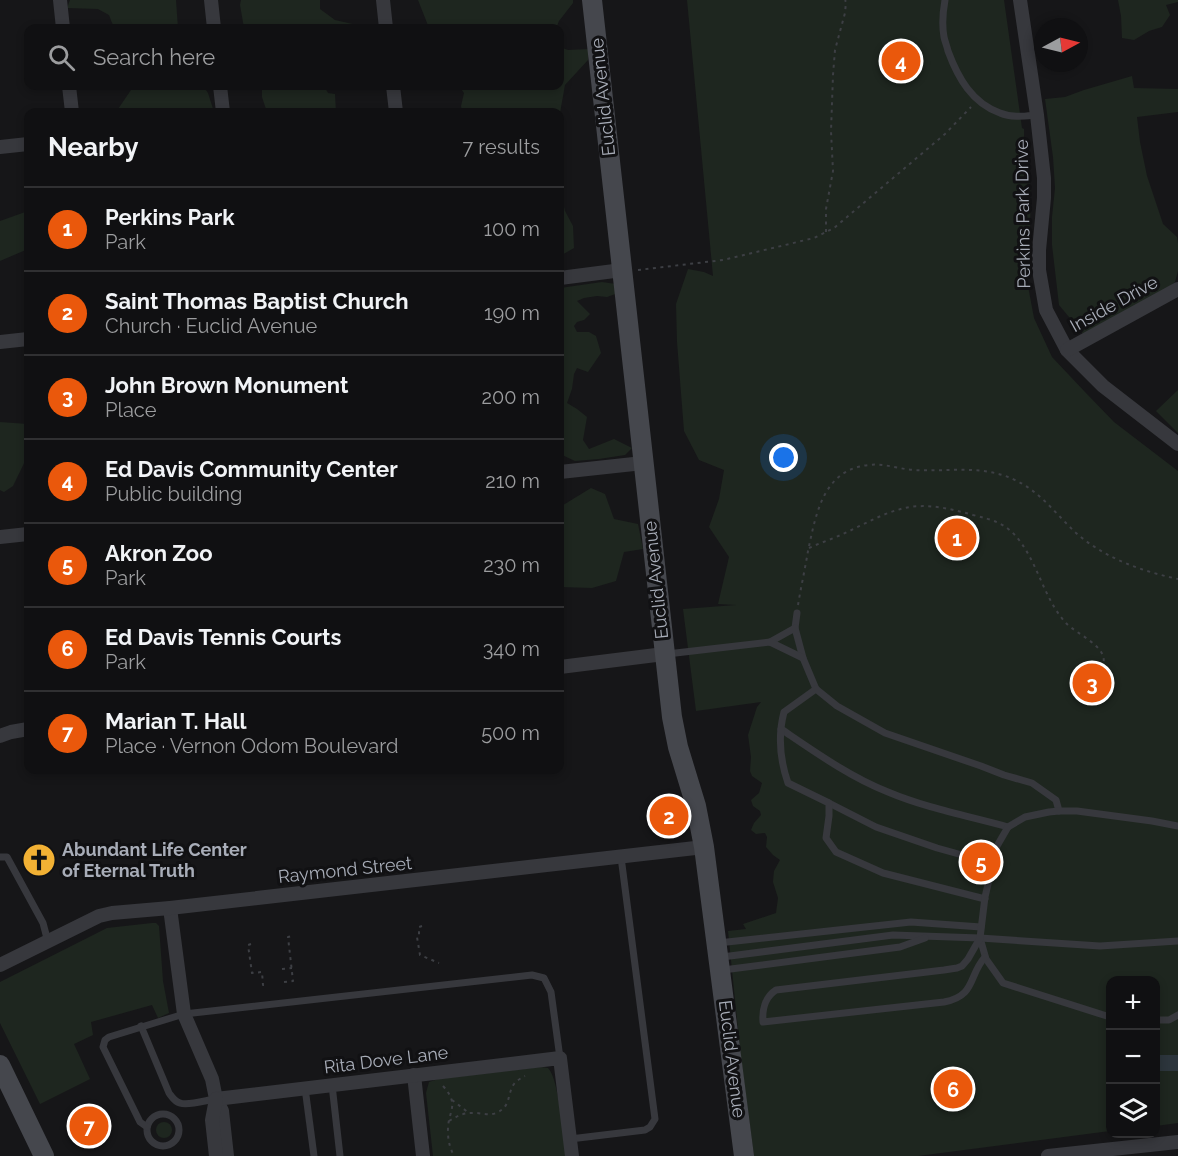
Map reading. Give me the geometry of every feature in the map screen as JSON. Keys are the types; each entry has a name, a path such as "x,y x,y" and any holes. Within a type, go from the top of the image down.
{"street":[{"path":"60,0 63,24"},
{"path":"211,0 214,24"},
{"path":"383,0 386,24"},
{"name":"Euclid Avenue","path":"592,0 672,717 678,747 696,806 704,847 744,1156"},
{"name":"Perkins Park Drive","path":"1020,0 1044,178 1039,250 1040,280 1046,310 1067,350 1104,386 1178,444"},
{"path":"69,90 72,108"},
{"path":"220,90 223,108"},
{"path":"393,90 396,108"},
{"path":"0,147 24,144"},
{"path":"564,277 622,270"},
{"name":"Inside Drive","path":"1067,350 1178,289"},
{"path":"0,342 24,339"},
{"path":"564,472 643,463"},
{"path":"0,537 24,534"},
{"path":"564,666 664,654"},
{"path":"0,736 24,730"},
{"name":"Raymond Street","path":"0,965 99,916 112,913 704,847"},
{"path":"170,908 184,1014 212,1079 216,1099 222,1111 227,1156"},
{"path":"560,1058 572,1156"},
{"name":"Rita Dove Lane","path":"216,1099 560,1058"},
{"path":"0,1065 44,1156"},
{"path":"421,1074 423,1156"},
{"path":"216,1099 212,1120 216,1156"},
{"path":"1048,1156 1178,1143"}],"lane":[{"path":"945,0 944,37 954,67 965,87 977,100 999,113 1012,117 1037,115"},
{"path":"797,613 795,628 803,658 816,689 837,706 885,733 1004,776 1032,783 1056,800 1059,812"},
{"path":"664,654 770,642 795,628"},
{"path":"770,642 803,658"},
{"path":"816,689 784,712 781,729 783,767 788,783 876,827 937,848 993,861"},
{"path":"781,729 831,762 887,792 1008,827"},
{"path":"829,803 826,838 836,852 883,873 985,899"},
{"path":"1106,1016 1003,983 985,957 980,938 981,927 997,846 1008,827 1024,817 1049,812 1077,812 1178,826"},
{"path":"0,857 7,857 43,923 48,942"},
{"path":"570,1139 645,1130 655,1119 621,857"},
{"path":"719,957 911,922 981,927"},
{"path":"719,957 893,935 1100,946 1178,941"},
{"path":"719,957 900,947 930,936"},
{"path":"980,938 968,959 957,968 776,990 769,996 765,1005 762,1015 763,1022 949,1001 960,997 968,989 985,957"},
{"path":"147,1127 140,1122 103,1047 105,1040 141,1026 184,1014 532,975 544,978 552,992 560,1058"},
{"path":"1160,1020 1168,1020 1178,1015"},
{"path":"141,1026 169,1093 178,1103 216,1099"},
{"path":"332,1085 340,1156"},
{"path":"305,1088 314,1156"},
{"path":"173,1117 183,1104"},
{"path":"157,1114 168,1114 173,1117 179,1126 177,1137 165,1146 155,1144 148,1137 148,1122 157,1114"}],"path":[{"path":"826,233 826,209 833,171 831,131 835,50 845,13 845,0"},
{"path":"622,270 644,270 723,260 826,233 945,134 977,100"},
{"path":"797,613 809,548 822,499 834,481 846,471 878,464 913,470 967,469 999,474 1018,481 1032,491 1077,534 1097,548 1119,561 1152,574 1178,579"},
{"path":"809,548 842,535 875,518 911,507 950,508 997,522 1013,532 1023,546 1055,610 1074,630 1103,653 1103,664 1097,676"},
{"path":"422,926 419,927 417,937 420,955 439,963"},
{"path":"284,982 293,981 288,937 292,936"},
{"path":"250,944 248,945 252,973 262,972 263,985 265,985"},
{"path":"282,969 292,968"},
{"path":"421,1074 429,1082 444,1086 452,1100 453,1106 447,1131 454,1156"},
{"path":"449,1122 469,1113 495,1114 501,1111 506,1106 513,1085 526,1075"},
{"path":"452,1100 469,1113"}],"shaded area":[{"path":"70,0 176,0 178,24 112,24 109,15 98,9 67,8"},
{"path":"241,0 320,0 320,9 335,20 353,24 243,24"},
{"path":"418,0 573,0 558,24 427,24"},
{"path":"687,0 1004,0 1022,128 1024,129 1031,193 1028,286 1034,318 1052,357 1114,422 1178,471 1178,1123 1160,1125 1160,976 1106,976 1106,1132 918,1156 754,1156 728,931 746,929 743,924 776,913 778,898 773,882 774,871 780,860 766,847 765,833 756,834 751,830 761,815 751,800 759,793 762,783 752,776 750,771 748,735 757,707 761,702 696,711 683,609 736,605 718,604 729,557 709,527 719,499 724,470 699,460 684,431 677,342 676,304 688,269 713,276"},
{"path":"1118,0 1178,0 1178,2 1166,5 1170,15 1162,27 1149,31 1134,40 1122,38"},
{"path":"564,48 589,49 588,60 565,85 561,108 461,108 464,93 462,90 564,90"},
{"path":"1132,76 1134,88 1178,89 1178,112 1137,117 1147,176 1163,224 1177,237 1178,271 1175,282 1156,298 1084,335 1059,305 1052,245 1055,188 1053,157 1045,99 1065,97"},
{"path":"131,90 206,90 213,108 119,108"},
{"path":"262,90 326,90 328,93 335,94 336,108 266,108"},
{"path":"564,206 573,226 574,248 564,254"},
{"path":"24,212 24,251 0,261 0,221"},
{"path":"602,282 616,284 618,293 607,297 597,296 577,301 590,314 574,326 577,332 589,332 596,336 601,353 588,372 577,368 567,403 587,417 583,440 589,449 614,439 632,448 625,455 575,461 564,456 564,287"},
{"path":"1178,390 1178,433 1156,411"},
{"path":"0,422 24,424 24,463 13,486 4,492 0,490"},
{"path":"591,488 605,494 614,519 638,524 643,549 624,552 616,581 592,588 564,587 564,505"},
{"path":"156,923 159,926 163,981 169,1013 158,1018 152,1005 91,1022 93,1035 74,1044 90,1079 40,1104 0,1023 0,982 107,928"},
{"path":"1160,1055 1178,1055 1178,1071 1160,1071"},
{"path":"541,1067 548,1068 555,1083 566,1156 433,1156 426,1093 429,1082"},
{"path":"161,1122 167,1122 172,1130 170,1136 161,1138 156,1133 156,1127"}],"place":[{"name":"Ed Davis Community Center","path":"901,61"},
{"name":"Perkins Park","path":"957,538"},
{"name":"John Brown Monument","path":"1092,683"},
{"name":"Saint Thomas Baptist Church","path":"669,816"},
{"name":"Abundant Life Center of Eternal Truth","path":"39,860"},
{"name":"Akron Zoo","path":"981,862"},
{"name":"Ed Davis Tennis Courts","path":"953,1089"},
{"name":"Marian T. Hall","path":"89,1126"}]}
